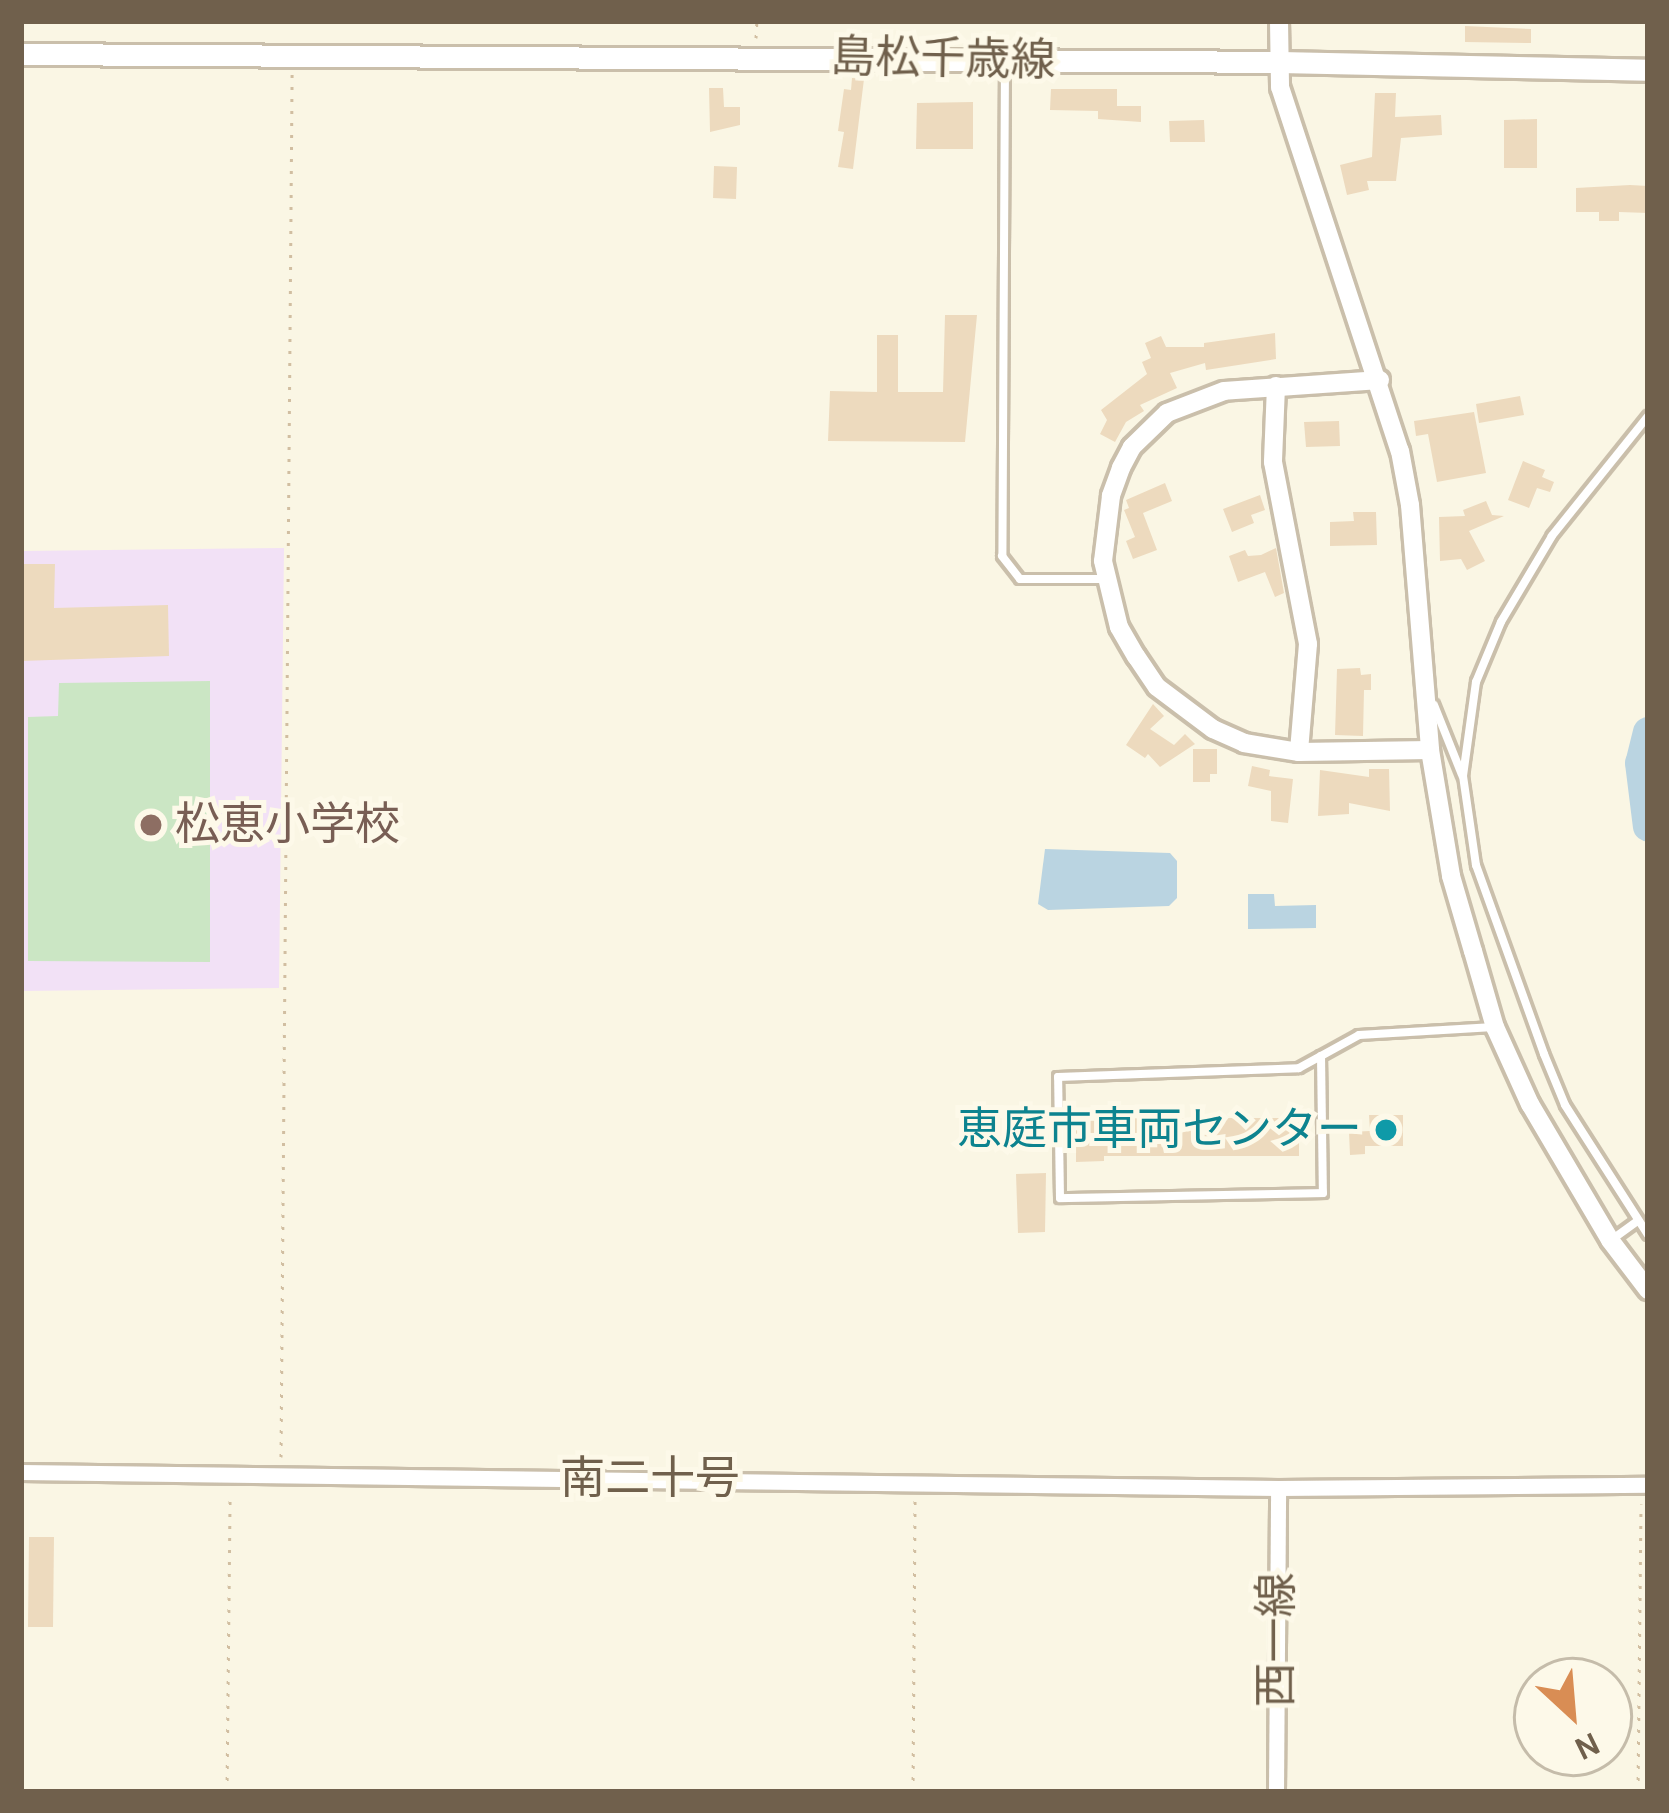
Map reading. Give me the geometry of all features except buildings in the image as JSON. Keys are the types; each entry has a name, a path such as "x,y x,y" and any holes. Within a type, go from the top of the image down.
{"main road":[{"name":"島松千歳線","path":"21,54 1278,62 1648,70"}],"street":[{"path":"1279,21 1280,87 1380,380 1410,505 1430,750 1451,876 1495,1027 1530,1104 1610,1240 1648,1290"},
{"path":"1380,380 1276,386 1195,398 1145,431 1111,496 1105,579 1119,627 1157,687 1213,729 1244,742 1299,752 1430,750"},
{"path":"1276,386 1273,462 1308,644 1299,752"},
{"name":"南二十号","path":"21,1472 1278,1488 1645,1485"},
{"name":"西一線","path":"1276,1792 1278,1488"}],"lane":[{"path":"1004,60 1002,556 1020,579 1105,579"},
{"path":"1463,776 1476,682 1501,622 1552,536 1648,416"},
{"path":"1427,690 1463,776 1476,865 1564,1105 1648,1235"},
{"path":"1321,1056 1323,1193 1060,1198 1058,1077 1300,1068 1321,1056 1359,1035 1495,1027"},
{"path":"1610,1240 1636,1221"}],"path":[{"path":"281,1477 292,54"},
{"path":"227,1792 230,1477"},
{"path":"913,1792 916,1480"},
{"path":"1638,1792 1645,1485"}],"shaded area":[{"name":"松恵小学校","path":"284,548 279,988 21,991 21,551"}],"green space":[{"path":"210,681 210,962 28,961 28,717 58,716 59,683"}],"water":[{"path":"1045,849 1170,853 1177,861 1177,898 1169,906 1048,910 1038,904"},
{"path":"1248,894 1274,894 1275,906 1316,905 1316,928 1248,929"}],"waterway":[{"path":"1648,732 1640,763 1648,827"}],"place":[{"name":"松恵小学校","path":"151,825"},
{"name":"恵庭市車両センター","path":"1386,1130"}]}
